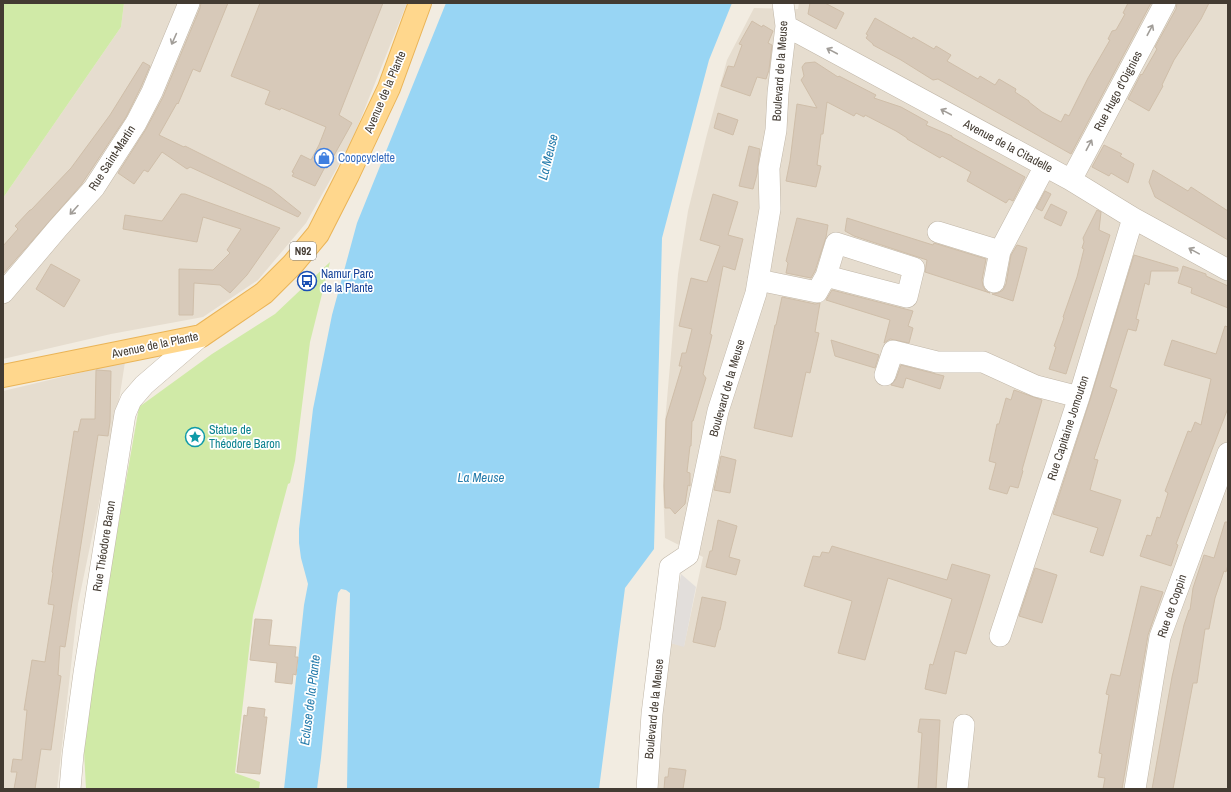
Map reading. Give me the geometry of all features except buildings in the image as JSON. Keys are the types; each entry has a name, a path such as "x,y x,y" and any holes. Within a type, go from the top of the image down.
{"main road":[{"name":"Avenue de la Plante","path":"3,376 201,336 264,293 293,264 318,234 389,88 420,3"}],"street":[{"name":"Rue Saint-Martin","path":"3,293 94,188 136,123 152,92 189,3"},
{"name":"Boulevard de la Meuse","path":"647,789 652,714 670,567 688,555 718,411 756,294 770,209 769,168 776,130 778,93 786,26 783,3"},
{"name":"Rue Hugo d'Oignies","path":"1071,180 1165,3"},
{"name":"Avenue de la Citadelle","path":"786,26 1071,180 1133,218 1228,270"},
{"path":"994,282 1000,252 1045,166"},
{"name":"Rue Capitaine Jomouton","path":"1000,636 1079,397 1133,218"},
{"path":"938,232 1000,252"},
{"path":"758,280 817,292 826,276"},
{"name":"Rue Théodore Baron","path":"70,789 73,754 85,668 125,414 130,400 144,385 201,336"},
{"path":"885,375 893,351 937,362 983,362 1036,386 1079,397"},
{"name":"Rue de Coppin","path":"1136,789 1160,637 1228,453"},
{"path":"957,789 964,725"}],"shaded area":[{"path":"124,3 407,3 351,143 306,223 258,280 203,317 111,334 3,359 3,198 121,27"},
{"path":"799,3 1228,3 1228,789 651,789 670,643 684,646 703,557 665,538 663,488 665,422 678,274 688,211 727,60 754,8 798,9"},
{"path":"125,362 115,426 78,604 57,789 3,789 3,391"},
{"path":"681,574 696,587 684,647 670,643"}],"green space":[{"path":"3,3 124,3 121,27 3,198"},
{"path":"330,262 310,342 295,461 253,615 235,773 260,782 259,789 86,789 84,751 101,623 139,407 212,354 275,314"}],"water":[{"name":"La Meuse","path":"446,3 732,3 709,60 662,238 654,549 625,588 599,789 347,789 350,593 341,589 338,593 336,608 317,789 284,789 304,605 308,584 301,558 299,529 313,409 332,315 357,223"}],"place":[{"name":"Coopcyclette","path":"324,158"},
{"name":"Namur Parc de la Plante","path":"307,281"},
{"name":"Statue de Théodore Baron","path":"195,437"}],"water label":[{"name":"Écluse de la Plante","path":"310,700"}]}
